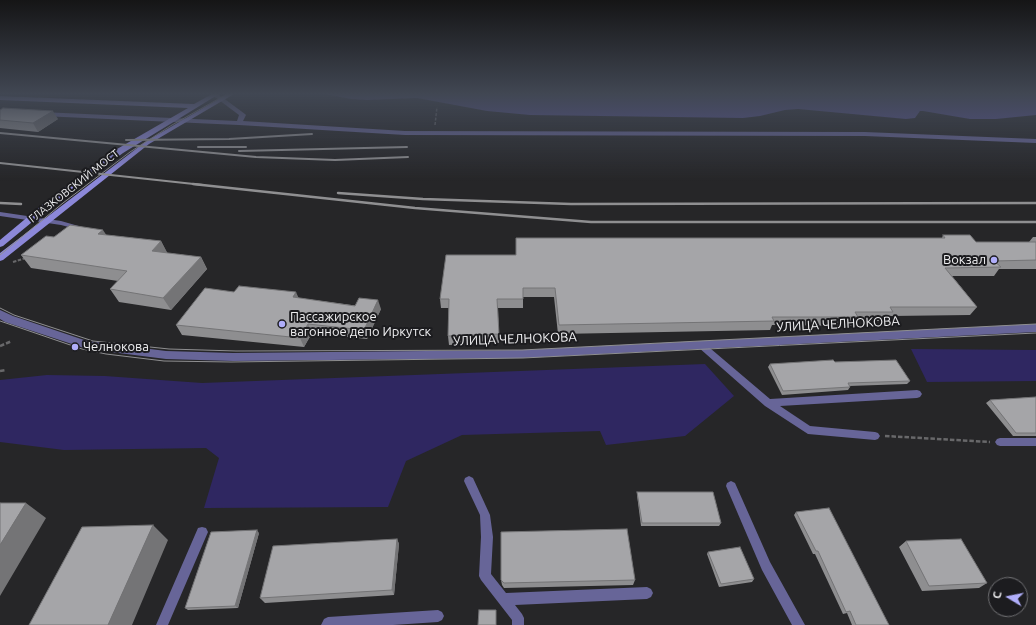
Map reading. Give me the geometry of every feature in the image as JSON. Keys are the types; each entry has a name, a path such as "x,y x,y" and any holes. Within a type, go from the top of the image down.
{"main road":[{"name":"ГЛАЗКОВСКИЙ МОСТ","path":"0,244 52,202 120,151 166,123"},
{"name":"ГЛАЗКОВСКИЙ МОСТ","path":"0,258 141,148 182,123"}],"street":[{"path":"242,123 405,133 865,134 1036,141"},
{"name":"УЛИЦА ЧЕЛНОКОВА","path":"0,314 8,319 87,345 166,355 241,357 522,354 1036,328"}],"lane":[{"path":"0,214 61,224 90,231"},
{"path":"702,345 768,403 808,430 876,436"},
{"path":"768,403 917,394"},
{"path":"1000,442 1036,442"},
{"path":"469,481 485,514 487,537 485,576 518,618 518,625"},
{"path":"731,486 766,566 798,625"},
{"path":"162,625 202,532"},
{"path":"503,599 648,593"},
{"path":"327,625 328,623 438,616"}],"path":[{"path":"12,263 26,258 31,252"},
{"path":"0,346 12,341"},
{"path":"0,371 6,370"},
{"path":"876,436 1000,442"}],"shaded area":[{"path":"911,349 1036,350 1036,381 927,382"},
{"path":"705,364 734,396 685,436 606,445 600,431 462,435 406,461 388,507 204,508 219,458 206,448 64,450 0,442 0,380 47,375 105,376 202,383"}],"building":[{"path":"70,225 103,230 98,234 161,241 152,251 201,257 163,298 110,289 127,271 21,255 46,236 54,237"},
{"path":"943,235 970,235 976,242 1036,242 1036,260 994,261 1001,267 945,268 977,307 890,307 893,312 855,312 858,317 772,317 774,321 559,325 555,288 523,288 523,299 497,299 499,334 448,336 449,299 440,299 446,255 516,255 516,238 945,238"},
{"name":"Пассажирское вагонное депо Иркутск","path":"239,286 296,292 293,297 355,306 359,298 378,300 364,330 308,324 300,338 176,325 205,288 234,292"},
{"path":"833,360 835,362 896,360 910,381 848,383 850,387 783,391 770,364"},
{"path":"1036,397 1036,433 1016,433 990,400"},
{"path":"637,492 713,492 721,523 642,523"},
{"path":"0,503 26,503 0,545"},
{"path":"829,508 889,625 856,625 850,611 846,612 818,551 816,551 796,512"},
{"path":"153,525 108,625 29,625 82,527"},
{"path":"627,529 635,580 504,583 501,580 501,532"},
{"path":"257,530 235,606 185,608 211,532"},
{"path":"397,539 392,590 260,598 273,546"},
{"path":"961,539 987,583 929,586 906,541"},
{"path":"740,547 754,579 721,584 708,552"},
{"path":"479,610 496,610 496,625 478,625"}],"tram line":[{"path":"0,255 63,203 130,152 175,123"},
{"path":"0,308 14,315 93,341 169,349 236,351 522,350 1036,324"},
{"path":"0,321 82,349 106,354 164,361 231,362 523,358 1036,333"}],"railway":[{"path":"0,133 256,157 335,160 408,157"},
{"path":"126,140 229,139 312,134"},
{"path":"198,147 246,147"},
{"path":"239,151 407,147"},
{"path":"0,163 203,185"},
{"path":"193,184 415,208 591,222 1036,222"},
{"path":"338,193 423,199 571,204 1036,203"},
{"path":"0,203 21,204"}],"place":[{"name":"Вокзал","path":"994,260"},
{"name":"Пассажирское вагонное депо Иркутск","path":"282,324"},
{"name":"Челнокова","path":"75,347"}]}
